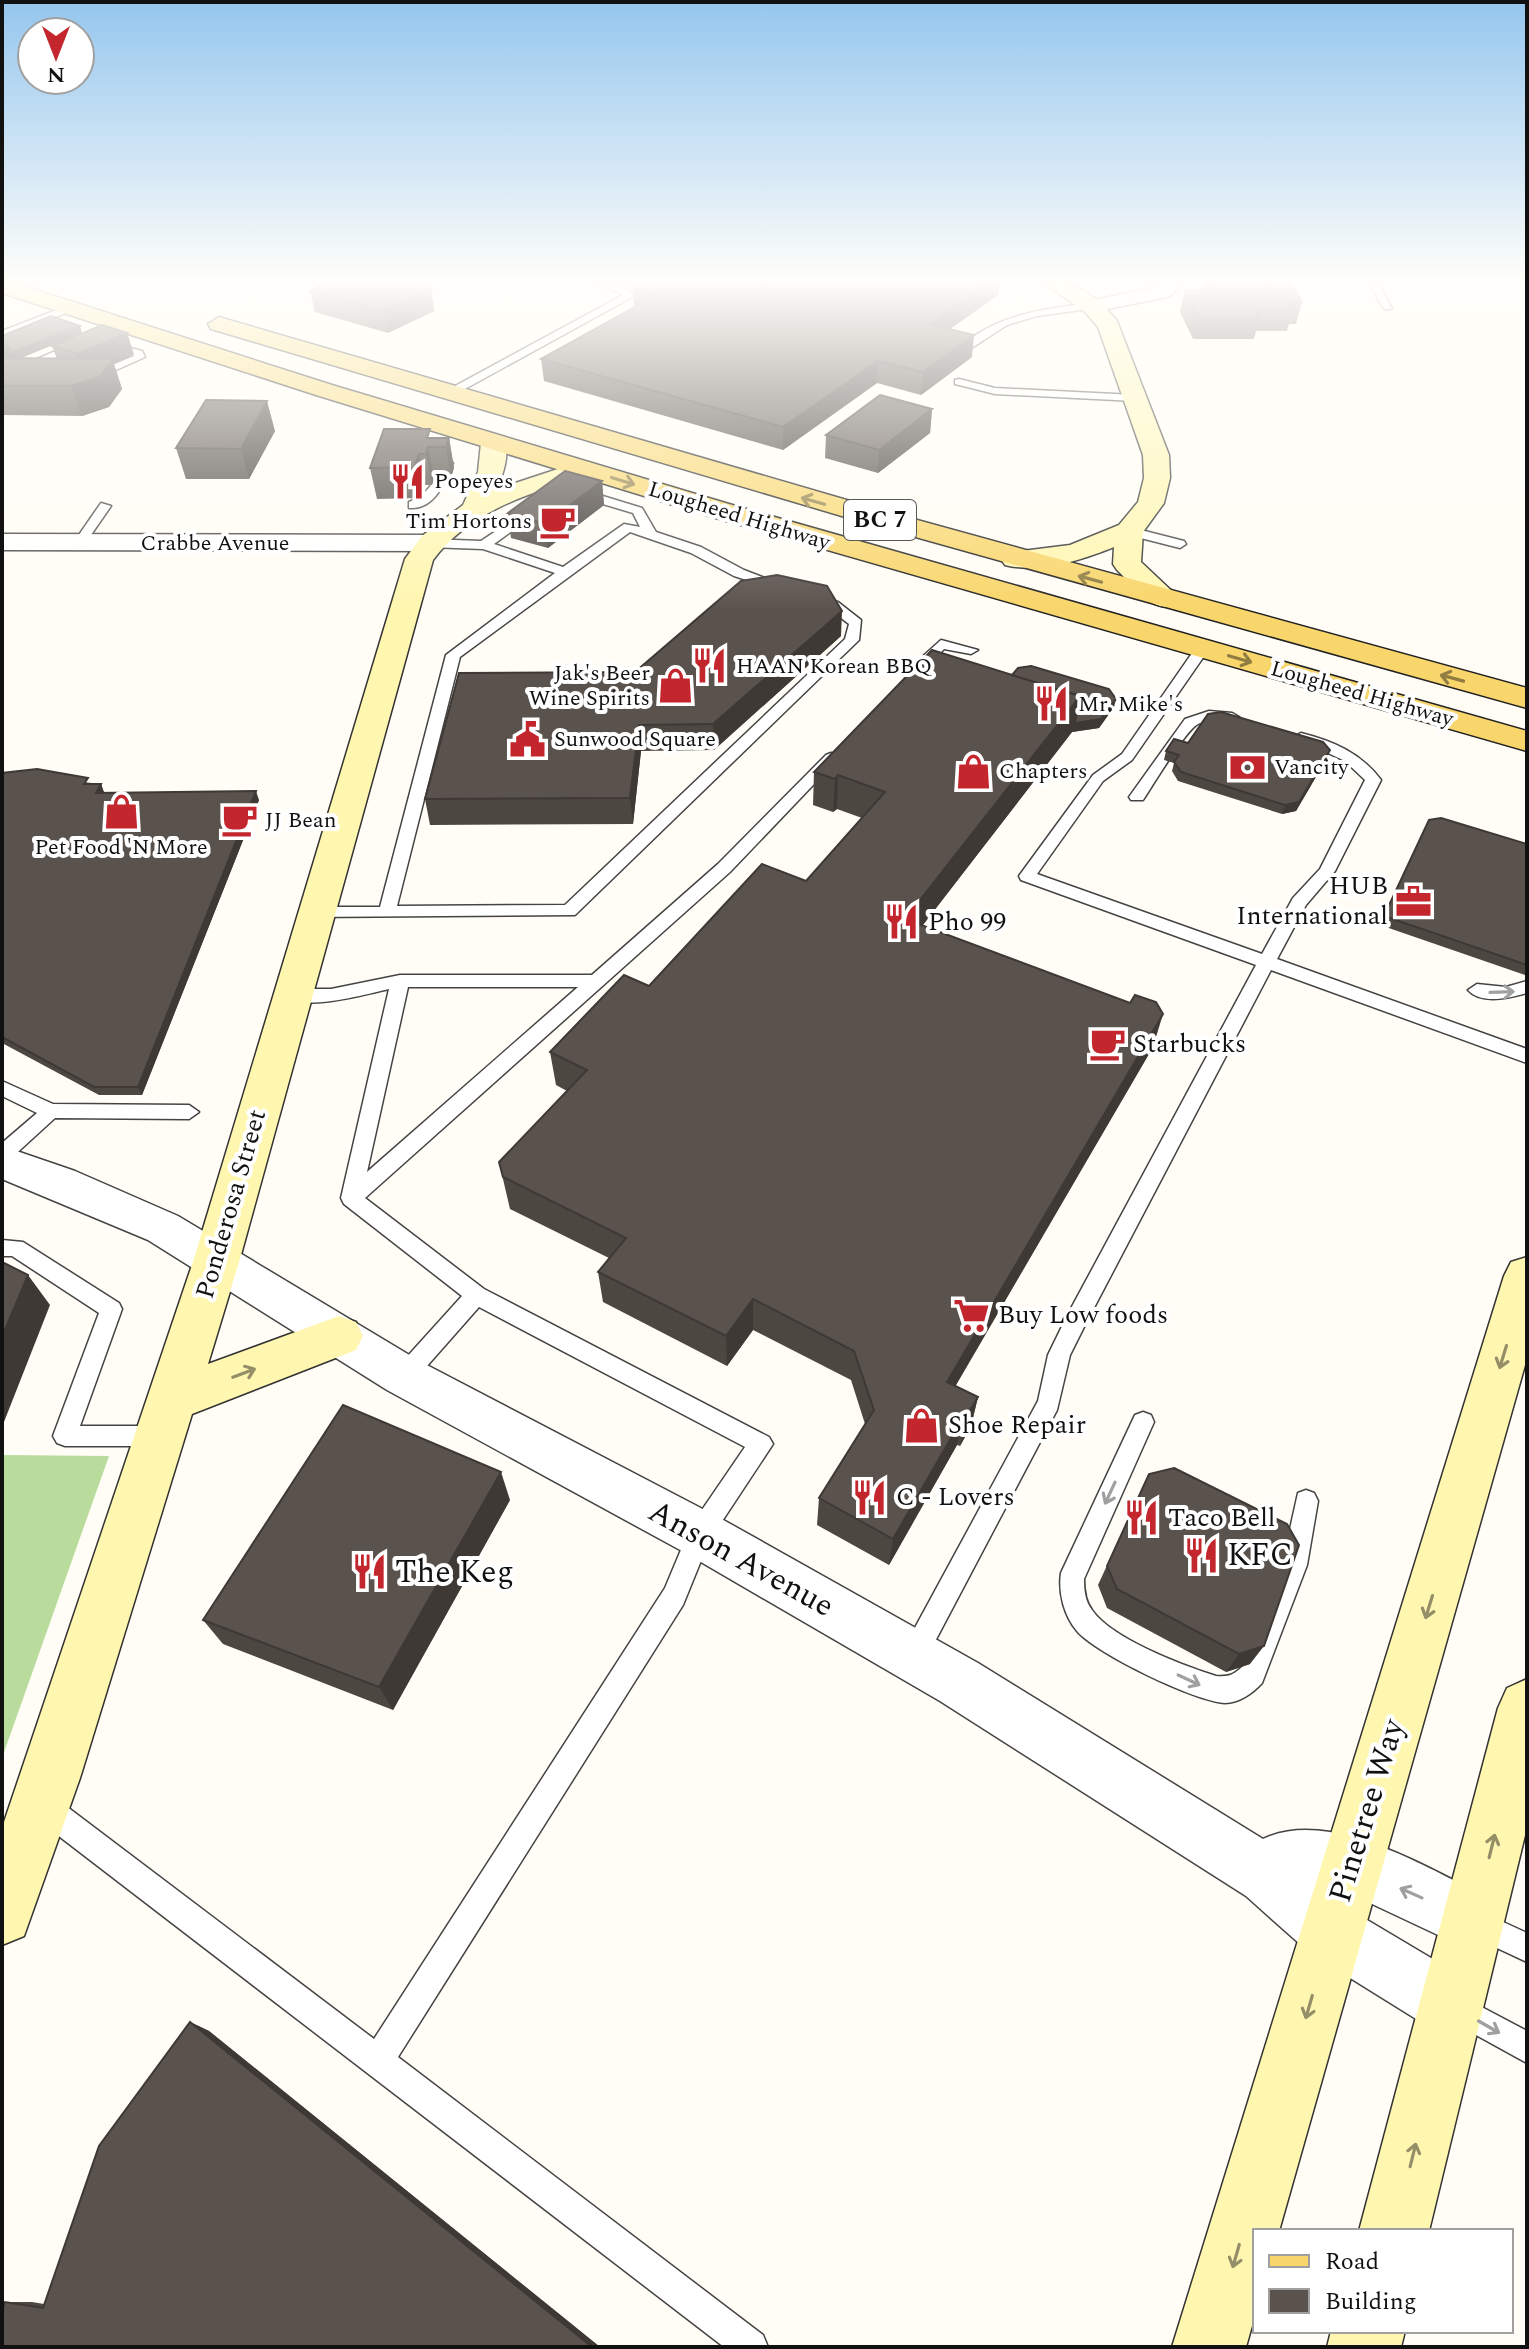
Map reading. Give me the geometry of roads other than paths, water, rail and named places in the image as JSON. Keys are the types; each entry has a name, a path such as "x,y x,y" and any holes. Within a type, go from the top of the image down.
{"main road":[{"name":"Lougheed Highway","path":"335,392 494,443 573,482 1202,649 1527,741"},
{"name":"Lougheed Highway","path":"440,392 1015,559 1527,698"},
{"path":"1489,731 1527,757"}],"street":[{"path":"1015,559 1075,553 1129,531 1151,503 1157,478 1156,455 1133,392"},
{"path":"474,510 491,472 494,443"},
{"path":"428,543 474,510 531,484 573,482"},
{"path":"1129,531 1127,564 1165,600"},
{"name":"Crabbe Avenue","path":"2,542 428,543"},
{"name":"Ponderosa Street","path":"2,1914 41,1804 216,1262 419,559 428,543"},
{"name":"Anson Avenue","path":"2,1162 60,1183 163,1228 404,1376 700,1534 1029,1724 1267,1875 1331,1932 1451,2005"},
{"name":"Pinetree Way","path":"1209,2347 1527,1276"},
{"path":"165,1418 339,1336"},
{"path":"1395,2229 1527,1708"},
{"path":"1267,1875 1279,1862 1294,1858 1320,1859 1350,1867 1472,1921"}],"lane":[{"path":"448,394 453,392"},
{"path":"1007,392 1135,398"},
{"path":"413,505 428,499 437,490 447,463 434,454 423,454"},
{"path":"573,482 576,492 638,511 651,535"},
{"path":"484,545 540,505"},
{"path":"80,542 105,506"},
{"path":"316,913 569,911 852,640 856,623 833,605 739,573 696,550 628,527 453,655 387,912"},
{"path":"1129,531 1180,544"},
{"path":"428,543 484,545 565,572"},
{"path":"909,678 941,644 971,650"},
{"path":"1202,649 1127,757 1100,776 1027,876 1527,1056"},
{"path":"1137,797 1191,722 1204,716 1222,715 1252,723"},
{"path":"913,1657 1047,1408 1059,1355 1076,1320 1299,902 1327,871 1373,780 1363,766 1342,752 1281,731"},
{"path":"351,1198 724,868 843,745"},
{"path":"293,995 331,995 400,981 598,981"},
{"path":"351,1198 400,981"},
{"path":"1477,990 1506,993 1527,987"},
{"path":"2,1088 51,1111 189,1112"},
{"path":"2,1155 51,1111"},
{"path":"351,1198 476,1295 761,1444 700,1534 674,1596 378,2061"},
{"path":"2,1248 16,1248 111,1309 65,1436 165,1418"},
{"path":"404,1376 476,1295"},
{"path":"1143,1422 1073,1573 1072,1588 1079,1614 1094,1630 1198,1685 1227,1690 1239,1686 1253,1674 1296,1558 1304,1529 1306,1501"},
{"path":"41,1804 751,2347"},
{"path":"1472,1921 1527,1948"},
{"path":"1451,2005 1527,2048"}],"place":[{"name":"Popeyes","path":"408,481"},
{"name":"Tim Hortons","path":"558,521"},
{"name":"HAAN Korean BBQ","path":"710,666"},
{"name":"Jak's Beer Wine Spirits","path":"676,686"},
{"name":"Mr. Mike's","path":"1052,704"},
{"name":"Sunwood Square","path":"528,739"},
{"name":"Vancity","path":"1248,767"},
{"name":"Chapters","path":"973,771"},
{"name":"Pet Food 'N More","path":"121,811"},
{"name":"JJ Bean","path":"239,820"},
{"name":"HUB International","path":"1414,901"},
{"name":"Pho 99","path":"902,922"},
{"name":"Starbucks","path":"1107,1044"},
{"name":"Buy Low foods","path":"972,1315"},
{"name":"Shoe Repair","path":"922,1425"},
{"name":"C - Lovers","path":"870,1497"},
{"name":"Taco Bell","path":"1142,1518"},
{"name":"KFC","path":"1201,1555"},
{"name":"The Keg","path":"369,1572"}]}
